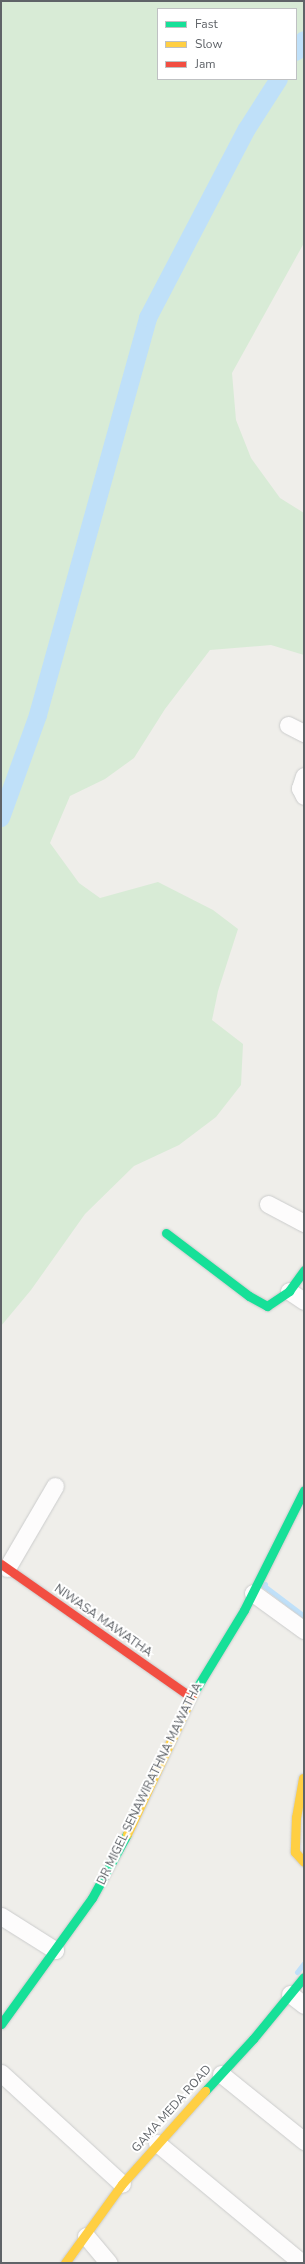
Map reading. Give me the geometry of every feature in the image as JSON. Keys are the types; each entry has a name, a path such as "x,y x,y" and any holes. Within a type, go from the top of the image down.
{"street":[{"path":"288,725 304,734"},
{"path":"304,776 300,788 304,796"},
{"path":"268,1204 304,1223"},
{"path":"166,1233 249,1296 266,1306 289,1291 304,1270"},
{"path":"289,1291 304,1301"},
{"path":"4,1566 55,1486"},
{"name":"DR MIGEL SENAWIRATHNA MAWATHA","path":"1,2024 92,1898 123,1843 191,1697 253,1593 304,1490"},
{"name":"NIWASA MAWATHA","path":"4,1566 191,1697"},
{"path":"253,1593 304,1630"},
{"path":"303,1778 296,1817 295,1852 304,1862"},
{"path":"1,1916 55,1950"},
{"name":"GAMA MEDA ROAD","path":"66,2263 122,2184 157,2143 221,2074 304,1977"},
{"path":"290,1994 304,2005"},
{"path":"1,2074 122,2184"},
{"path":"221,2074 304,2141"},
{"path":"157,2143 302,2263"},
{"path":"86,2236 109,2263"}],"green space":[{"path":"1,1 304,1 304,243 232,373 236,420 251,458 280,498 304,513 304,655 271,645 210,650 165,709 134,758 105,779 70,796 50,843 79,883 100,898 158,882 213,910 238,929 218,991 212,1020 243,1044 241,1085 216,1117 179,1145 134,1166 85,1214 31,1290 1,1326"}],"waterway":[{"path":"297,50 304,40"},
{"path":"1,818 38,715 148,318 247,129 278,80"},
{"path":"265,1584 263,1585 304,1616"},
{"path":"297,1972 304,1963"}],"traffic: fast":[{"path":"166,1233 249,1296 267,1306 289,1291 304,1270"},
{"path":"193,1694 244,1610 304,1490"},
{"path":"1,2024 92,1898 127,1834"},
{"path":"205,2091 253,2039 304,1977"}],"traffic: slow":[{"path":"127,1834 193,1694"},
{"path":"303,1778 296,1817 295,1852 304,1862"},
{"path":"65,2263 122,2184 205,2091"}],"traffic: jam":[{"path":"1,1564 191,1697"}]}
